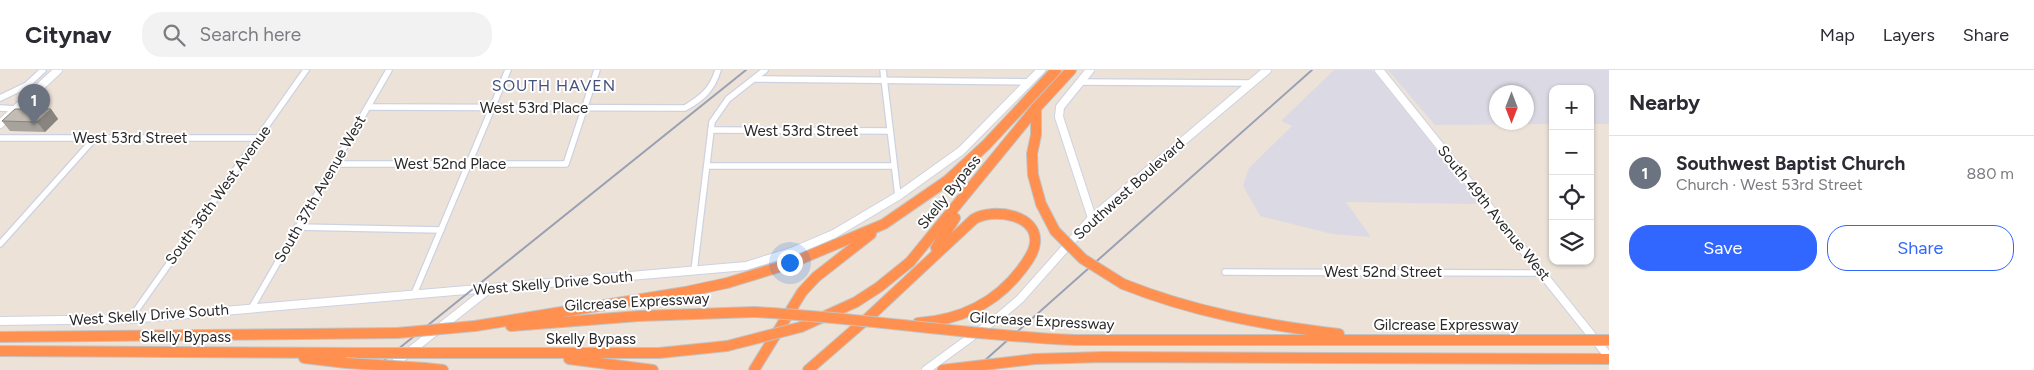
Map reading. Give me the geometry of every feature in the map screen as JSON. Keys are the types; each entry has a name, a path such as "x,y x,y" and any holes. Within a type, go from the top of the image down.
{"highway":[{"name":"Skelly Bypass","path":"0,337 397,333 475,326 685,292 727,283 789,264 884,224 927,196 954,174 986,145 1056,70"},
{"name":"Skelly Bypass","path":"0,351 659,353 727,346 801,327 856,302 890,280 919,252 1036,108 1071,70"},
{"path":"1036,108 1036,135 1032,152 1035,189 1045,214 1055,231 1083,259 1122,284 1187,308 1272,326 1392,340"},
{"path":"930,257 979,179"},
{"path":"808,370 876,310 930,257 973,219 996,213 1014,217 1025,223 1033,232 1034,247 1023,267 998,293 965,315 938,323 885,324"},
{"path":"754,370 802,292 816,277 884,224"},
{"name":"Gilcrease Expressway","path":"475,326 526,326 639,316 754,312 799,314 996,336 1076,340 1609,340"},
{"path":"261,353 346,364 442,370"},
{"path":"531,354 653,370"},
{"path":"942,370 1035,359 1103,357 1609,358"}],"street":[{"path":"0,98 27,84 43,70"},
{"path":"0,124 58,70"},
{"name":"South 36th West Avenue","path":"130,318 260,138 306,70"},
{"name":"South 37th Avenue West","path":"252,307 368,108 388,70"},
{"path":"414,294 508,70"},
{"path":"585,108 597,70"},
{"name":"West 53rd Place","path":"368,108 685,108 699,100 712,88 718,70"},
{"path":"694,271 714,117 719,109 765,70"},
{"path":"883,70 898,196"},
{"name":"West Skelly Drive South","path":"0,321 130,318 746,266 794,251 840,230 898,196 962,151 1042,70"},
{"path":"1090,70 1060,107 1059,117 1092,218"},
{"name":"Southwest Boulevard","path":"926,370 987,326 1020,299 1092,218 1267,70"},
{"name":"South 49th Avenue West","path":"1379,70 1609,358"},
{"path":"755,79 1031,82"},
{"path":"1080,82 1251,83"},
{"path":"0,108 17,108"},
{"name":"West 52nd Place","path":"334,164 566,164 585,108"},
{"name":"West 53rd Street","path":"711,130 890,131"},
{"name":"West 53rd Street","path":"0,138 260,138"},
{"path":"0,244 94,139"},
{"path":"708,166 894,166"},
{"path":"298,227 441,230"},
{"name":"West 52nd Street","path":"1225,272 1542,273"},
{"path":"386,370 490,288"}],"shaded area":[{"path":"1334,70 1372,70 1480,204 1346,202 1371,237 1332,234 1260,216 1243,186 1249,168 1292,126 1281,121"},
{"path":"1388,70 1609,70 1609,124 1594,124 1594,85 1549,85 1549,124 1534,124 1534,85 1489,85 1489,125 1435,125"}],"building":[{"path":"15,109 51,109 37,122 2,121"}],"railway":[{"path":"372,370 746,70"},
{"path":"974,370 1312,70"}],"place":[{"name":"Southwest Baptist Church","path":"34,125"}],"district":[{"name":"SOUTH HAVEN","path":"554,85"}]}
